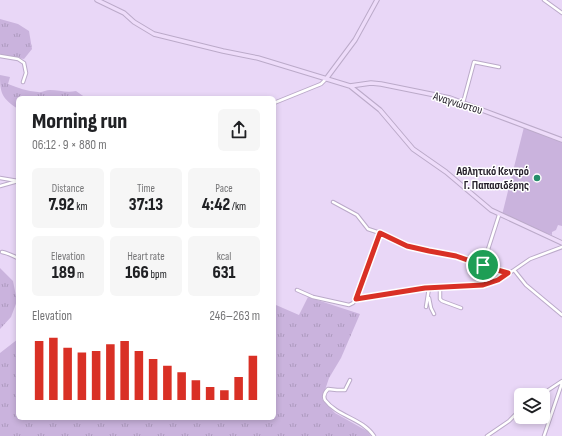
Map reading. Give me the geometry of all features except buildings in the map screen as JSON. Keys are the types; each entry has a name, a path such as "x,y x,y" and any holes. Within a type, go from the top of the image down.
{"street":[{"path":"98,0 124,13 134,22 154,34 258,58 350,86 380,110 413,149 446,172 480,201 499,215 562,243"},
{"path":"276,102 321,84 326,79 355,40 377,0"},
{"path":"544,0 562,13"},
{"path":"0,56 24,63 26,73 23,82"},
{"path":"463,103 474,62 499,67"},
{"name":"Αναγνώστου","path":"350,86 371,83 394,86 450,98 562,140"},
{"path":"0,178 16,181"},
{"path":"0,186 16,182"},
{"path":"333,202 357,215 368,229 407,246 456,256 508,273"},
{"path":"483,265 499,215"},
{"path":"297,290 313,297 347,305 352,304 356,299 380,233"},
{"path":"356,299 429,288 483,285 498,280 530,259 562,247"},
{"path":"2,252 16,258"},
{"path":"514,270 526,285 562,315"},
{"path":"426,307 429,288"},
{"path":"440,288 440,299 442,301 461,308"},
{"path":"428,297 434,314"},
{"path":"350,380 345,390 328,389 325,392 324,398 338,412 358,421 368,428 374,436"},
{"path":"550,389 562,382"},
{"path":"544,436 562,382"},
{"path":"487,436 514,416"}],"green space":[{"path":"0,19 18,24 29,31 32,49 24,59 0,55"},
{"path":"0,75 10,77 8,84 30,91 76,91 83,96 16,96 16,108 5,98 1,91"},
{"name":"Αθλητικό Κεντρό Γ. Παπασιδέρης","path":"524,127 562,141 562,226 558,225 556,230 552,232 552,235 502,215"},
{"path":"0,268 13,281 16,304 11,317 0,329"},
{"path":"308,297 360,314 341,358 329,378 322,399 335,413 367,431 371,436 0,436 0,353 16,341 16,420 276,420 276,305 299,315"}],"place":[{"name":"Αθλητικό Κεντρό Γ. Παπασιδέρης","path":"537,178"}],"route":[{"path":"380,233 407,246 450,254 483,265 508,273 498,280 483,285 414,289 356,299 380,233"}]}
